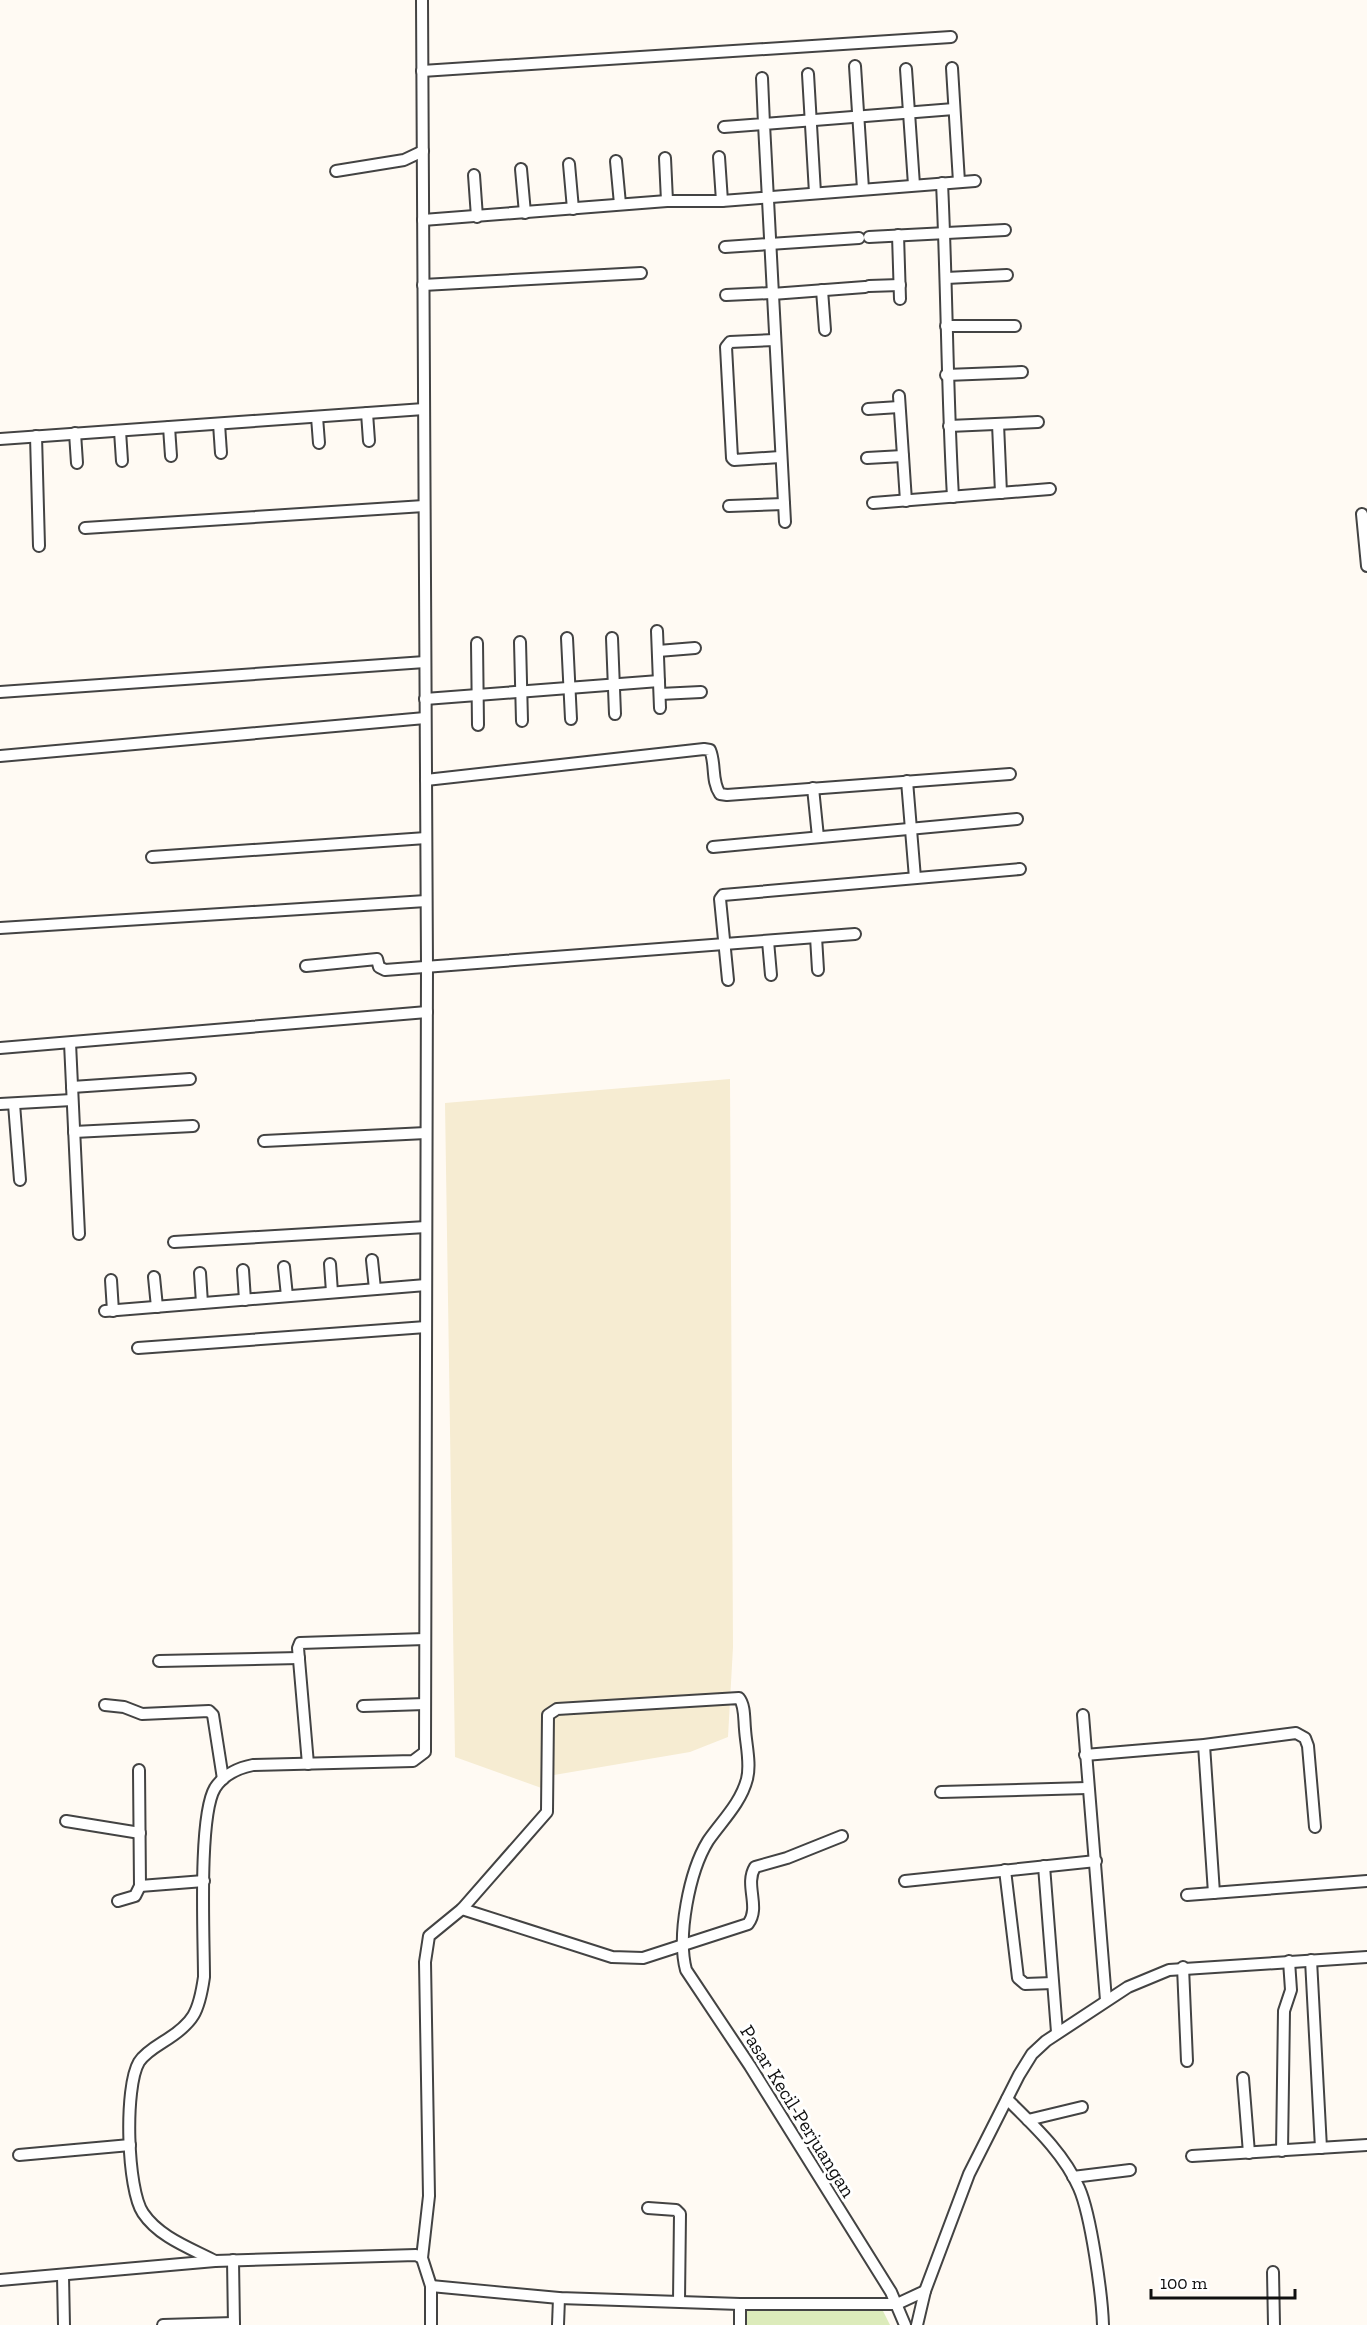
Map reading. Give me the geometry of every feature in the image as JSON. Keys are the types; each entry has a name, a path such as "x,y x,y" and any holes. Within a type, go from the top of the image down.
{"street":[{"path":"214,2261 156,2229 143,2213 136,2199 130,2145 129,2090 140,2060 153,2048 188,2026 199,2004 204,1977 204,1881 209,1801 223,1779 236,1769 253,1765 413,1761 425,1752 427,967 422,0"},
{"path":"422,70 951,37"},
{"path":"855,66 863,189"},
{"path":"952,68 958,182"},
{"path":"906,69 914,185"},
{"path":"808,74 815,194"},
{"path":"762,78 766,198 785,522"},
{"path":"724,127 954,109"},
{"path":"336,171 404,160 423,151"},
{"path":"719,157 722,201"},
{"path":"665,158 668,201"},
{"path":"616,160 620,204"},
{"path":"569,164 573,209"},
{"path":"520,169 525,213"},
{"path":"474,175 477,217"},
{"path":"423,220 620,204 766,198 975,181"},
{"path":"942,183 946,278 946,375 953,497"},
{"path":"724,247 1005,230"},
{"path":"898,235 900,299"},
{"path":"423,285 641,273"},
{"path":"946,278 1007,275"},
{"path":"726,295 900,285"},
{"path":"822,290 825,330"},
{"path":"946,326 1015,326"},
{"path":"775,340 730,342 726,347 732,458 734,460 780,457"},
{"path":"946,375 1022,372"},
{"path":"868,409 899,401 906,501"},
{"path":"0,439 424,409"},
{"path":"367,413 369,441"},
{"path":"317,417 319,443"},
{"path":"949,426 1038,422"},
{"path":"219,424 221,453"},
{"path":"998,424 1000,493"},
{"path":"169,427 171,456"},
{"path":"120,430 122,460"},
{"path":"75,433 77,463"},
{"path":"36,436 39,546"},
{"path":"867,458 903,456"},
{"path":"873,503 1050,489"},
{"path":"729,506 783,504"},
{"path":"85,528 424,506"},
{"path":"1362,514 1367,566"},
{"path":"657,631 660,708"},
{"path":"567,638 571,719"},
{"path":"612,638 615,714"},
{"path":"520,642 522,721"},
{"path":"477,643 478,725"},
{"path":"658,651 695,648"},
{"path":"0,692 425,662"},
{"path":"425,699 659,681"},
{"path":"660,694 701,692"},
{"path":"0,756 425,718"},
{"path":"426,780 704,749 710,750 713,756 716,788 720,794 1010,774"},
{"path":"908,780 915,878"},
{"path":"813,788 818,837"},
{"path":"713,846 1017,819"},
{"path":"152,857 426,838"},
{"path":"728,980 720,899 723,895 1020,869"},
{"path":"0,928 426,901"},
{"path":"306,966 377,959 380,967 385,970 855,934"},
{"path":"816,937 818,970"},
{"path":"768,941 771,975"},
{"path":"0,1048 427,1012"},
{"path":"70,1043 79,1234"},
{"path":"72,1086 190,1079"},
{"path":"0,1104 72,1100"},
{"path":"14,1104 20,1180"},
{"path":"74,1132 193,1126"},
{"path":"264,1141 426,1133"},
{"path":"174,1242 426,1227"},
{"path":"372,1260 375,1289"},
{"path":"330,1264 332,1292"},
{"path":"284,1267 287,1296"},
{"path":"243,1270 245,1300"},
{"path":"200,1273 202,1303"},
{"path":"154,1277 157,1307"},
{"path":"111,1280 109,1311 426,1285"},
{"path":"138,1348 426,1327"},
{"path":"308,1764 299,1658 300,1643 425,1639"},
{"path":"159,1661 299,1658"},
{"name":"Pasar Kecil-Perjuangan","path":"462,1909 547,1812 548,1715 557,1709 740,1698 744,1714 747,1779 738,1799 707,1842 695,1867 682,1946 686,1970 750,2066 897,2304 905,2325"},
{"path":"363,1706 425,1704"},
{"path":"105,1705 124,1707 142,1714 209,1711 213,1715 223,1779"},
{"path":"1083,1715 1087,1788 1096,1861 1106,2000"},
{"path":"1085,1755 1204,1745 1296,1733 1303,1735 1308,1746 1315,1827"},
{"path":"1204,1745 1214,1893"},
{"path":"118,1901 135,1896 140,1886 139,1770"},
{"path":"941,1792 1087,1788"},
{"path":"66,1821 140,1833"},
{"path":"431,2325 431,2286 422,2258 429,2196 426,1946 429,1936 462,1909 612,1957 643,1958 748,1924 754,1911 751,1874 755,1867 787,1858 842,1836"},
{"path":"906,1881 1096,1861"},
{"path":"1044,1866 1057,2032"},
{"path":"1005,1870 1018,1978 1025,1984 1053,1983"},
{"path":"140,1886 204,1881"},
{"path":"1186,1895 1367,1881"},
{"path":"917,2325 925,2291 969,2174 1032,2054 1057,2032 1106,2000 1154,1974 1183,1967 1367,1957"},
{"path":"1311,1960 1321,2148"},
{"path":"1282,2151 1284,2011 1291,1990 1289,1961"},
{"path":"1183,1967 1187,2061"},
{"path":"1243,2078 1249,2153"},
{"path":"1007,2099 1028,2120 1073,2177 1083,2199 1103,2325"},
{"path":"1028,2120 1082,2107"},
{"path":"19,2155 130,2145"},
{"path":"1192,2156 1367,2145"},
{"path":"1073,2177 1130,2170"},
{"path":"648,2208 676,2211 680,2214 679,2301"},
{"path":"0,2280 233,2260 416,2255 422,2258"},
{"path":"163,2325 234,2324 233,2260"},
{"path":"1273,2272 1274,2325"},
{"path":"63,2276 64,2325"},
{"path":"431,2286 560,2298 740,2304 897,2304 925,2291"},
{"path":"558,2325 560,2298"},
{"path":"740,2304 740,2325"}],"shaded area":[{"path":"730,1079 733,1647 728,1737 690,1752 554,1775 547,1790 455,1757 445,1103"}],"green space":[{"path":"882,2309 890,2325 747,2325 747,2310"}]}
